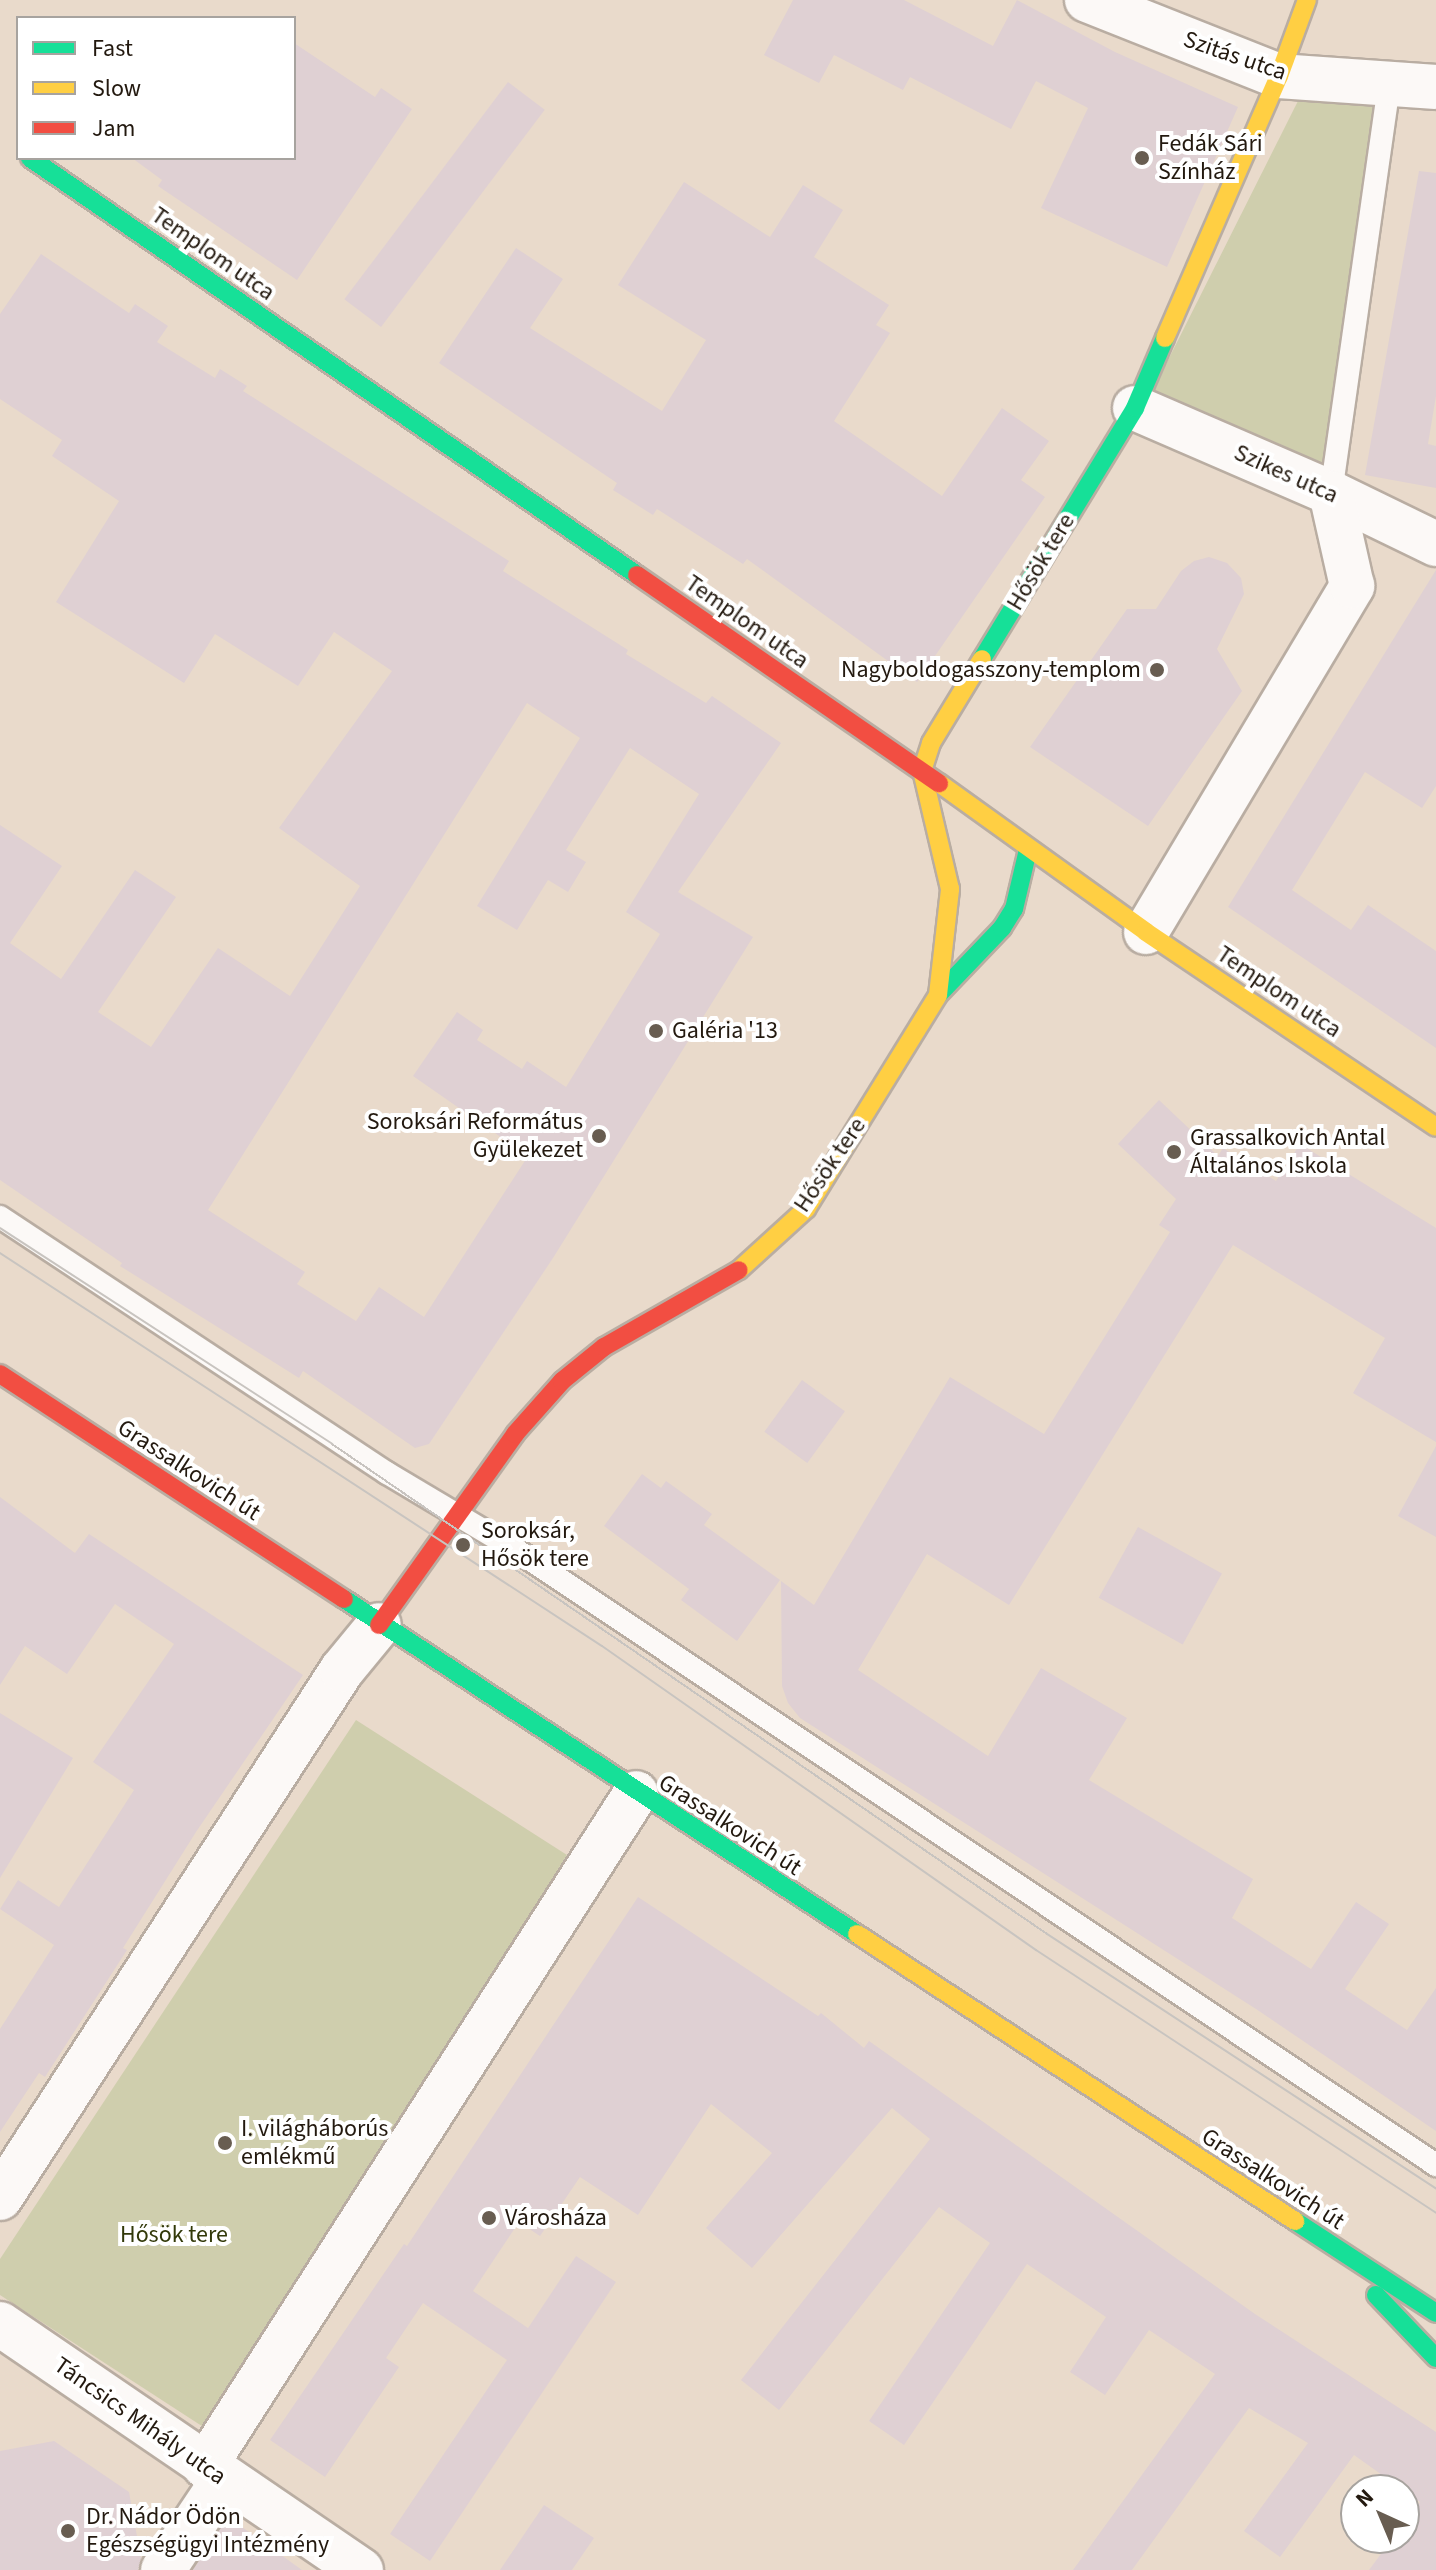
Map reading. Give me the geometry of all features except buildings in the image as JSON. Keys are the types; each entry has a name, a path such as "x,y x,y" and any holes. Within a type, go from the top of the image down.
{"street":[{"name":"Szitás utca","path":"1087,0 1279,76 1436,87"},
{"name":"Hősök tere","path":"0,2198 342,1670 379,1625 515,1434 562,1381 604,1347 731,1278 806,1209 938,995 950,889 922,771 931,743 1135,408 1279,76 1307,0"},
{"name":"Templom utca","path":"33,160 922,771 1146,932 1436,1127"},
{"name":"Szikes utca","path":"1135,408 1331,493 1436,544"},
{"path":"1146,932 1352,586 1331,493"},
{"path":"938,995 1002,928 1014,909 1028,850"},
{"name":"Grassalkovich út","path":"0,1374 379,1625 1436,2313"},
{"path":"163,2570 215,2472 636,1793"},
{"path":"1301,2225 1409,2271"},
{"path":"1301,2225 1436,2358"},
{"name":"Táncsics Mihály utca","path":"0,2324 361,2570"}],"lane":[{"path":"1331,493 1389,84"},
{"path":"0,1217 374,1465 516,1550 1436,2165"}],"green space":[{"path":"1304,89 1378,96 1324,477 1148,400"},
{"name":"Hősök tere","path":"356,1720 567,1855 208,2430 0,2295 0,2259"}],"tram line":[{"path":"0,1228 332,1444 1047,1934 1436,2189"},
{"path":"0,1253 602,1646 1036,1950 1436,2213"}],"traffic: fast":[{"path":"33,160 637,575"},
{"path":"982,659 1135,408 1165,338"},
{"path":"938,995 1002,928 1014,909 1028,850"},
{"path":"344,1599 857,1934"},
{"path":"1295,2221 1436,2313"},
{"path":"1376,2295 1436,2358"}],"traffic: slow":[{"path":"1165,338 1279,76 1307,0"},
{"path":"739,1270 806,1209 938,995 950,889 922,771 931,743 982,659"},
{"path":"939,783 1146,932 1436,1127"},
{"path":"857,1934 1295,2221"}],"traffic: jam":[{"path":"637,575 939,783"},
{"path":"379,1625 515,1434 562,1381 604,1347 739,1270"},
{"path":"0,1374 344,1599"}],"place":[{"name":"Fedák Sári Színház","path":"1142,158"},
{"name":"Nagyboldogasszony-templom","path":"1157,670"},
{"name":"Galéria '13","path":"656,1031"},
{"name":"Soroksári Református Gyülekezet","path":"599,1136"},
{"name":"Grassalkovich Antal Általános Iskola","path":"1174,1152"},
{"name":"Soroksár, Hősök tere","path":"463,1545"},
{"name":"I. világháborús emlékmű","path":"225,2143"},
{"name":"Városháza","path":"489,2218"},
{"name":"Dr. Nádor Ödön Egészségügyi Intézmény","path":"68,2531"}]}
